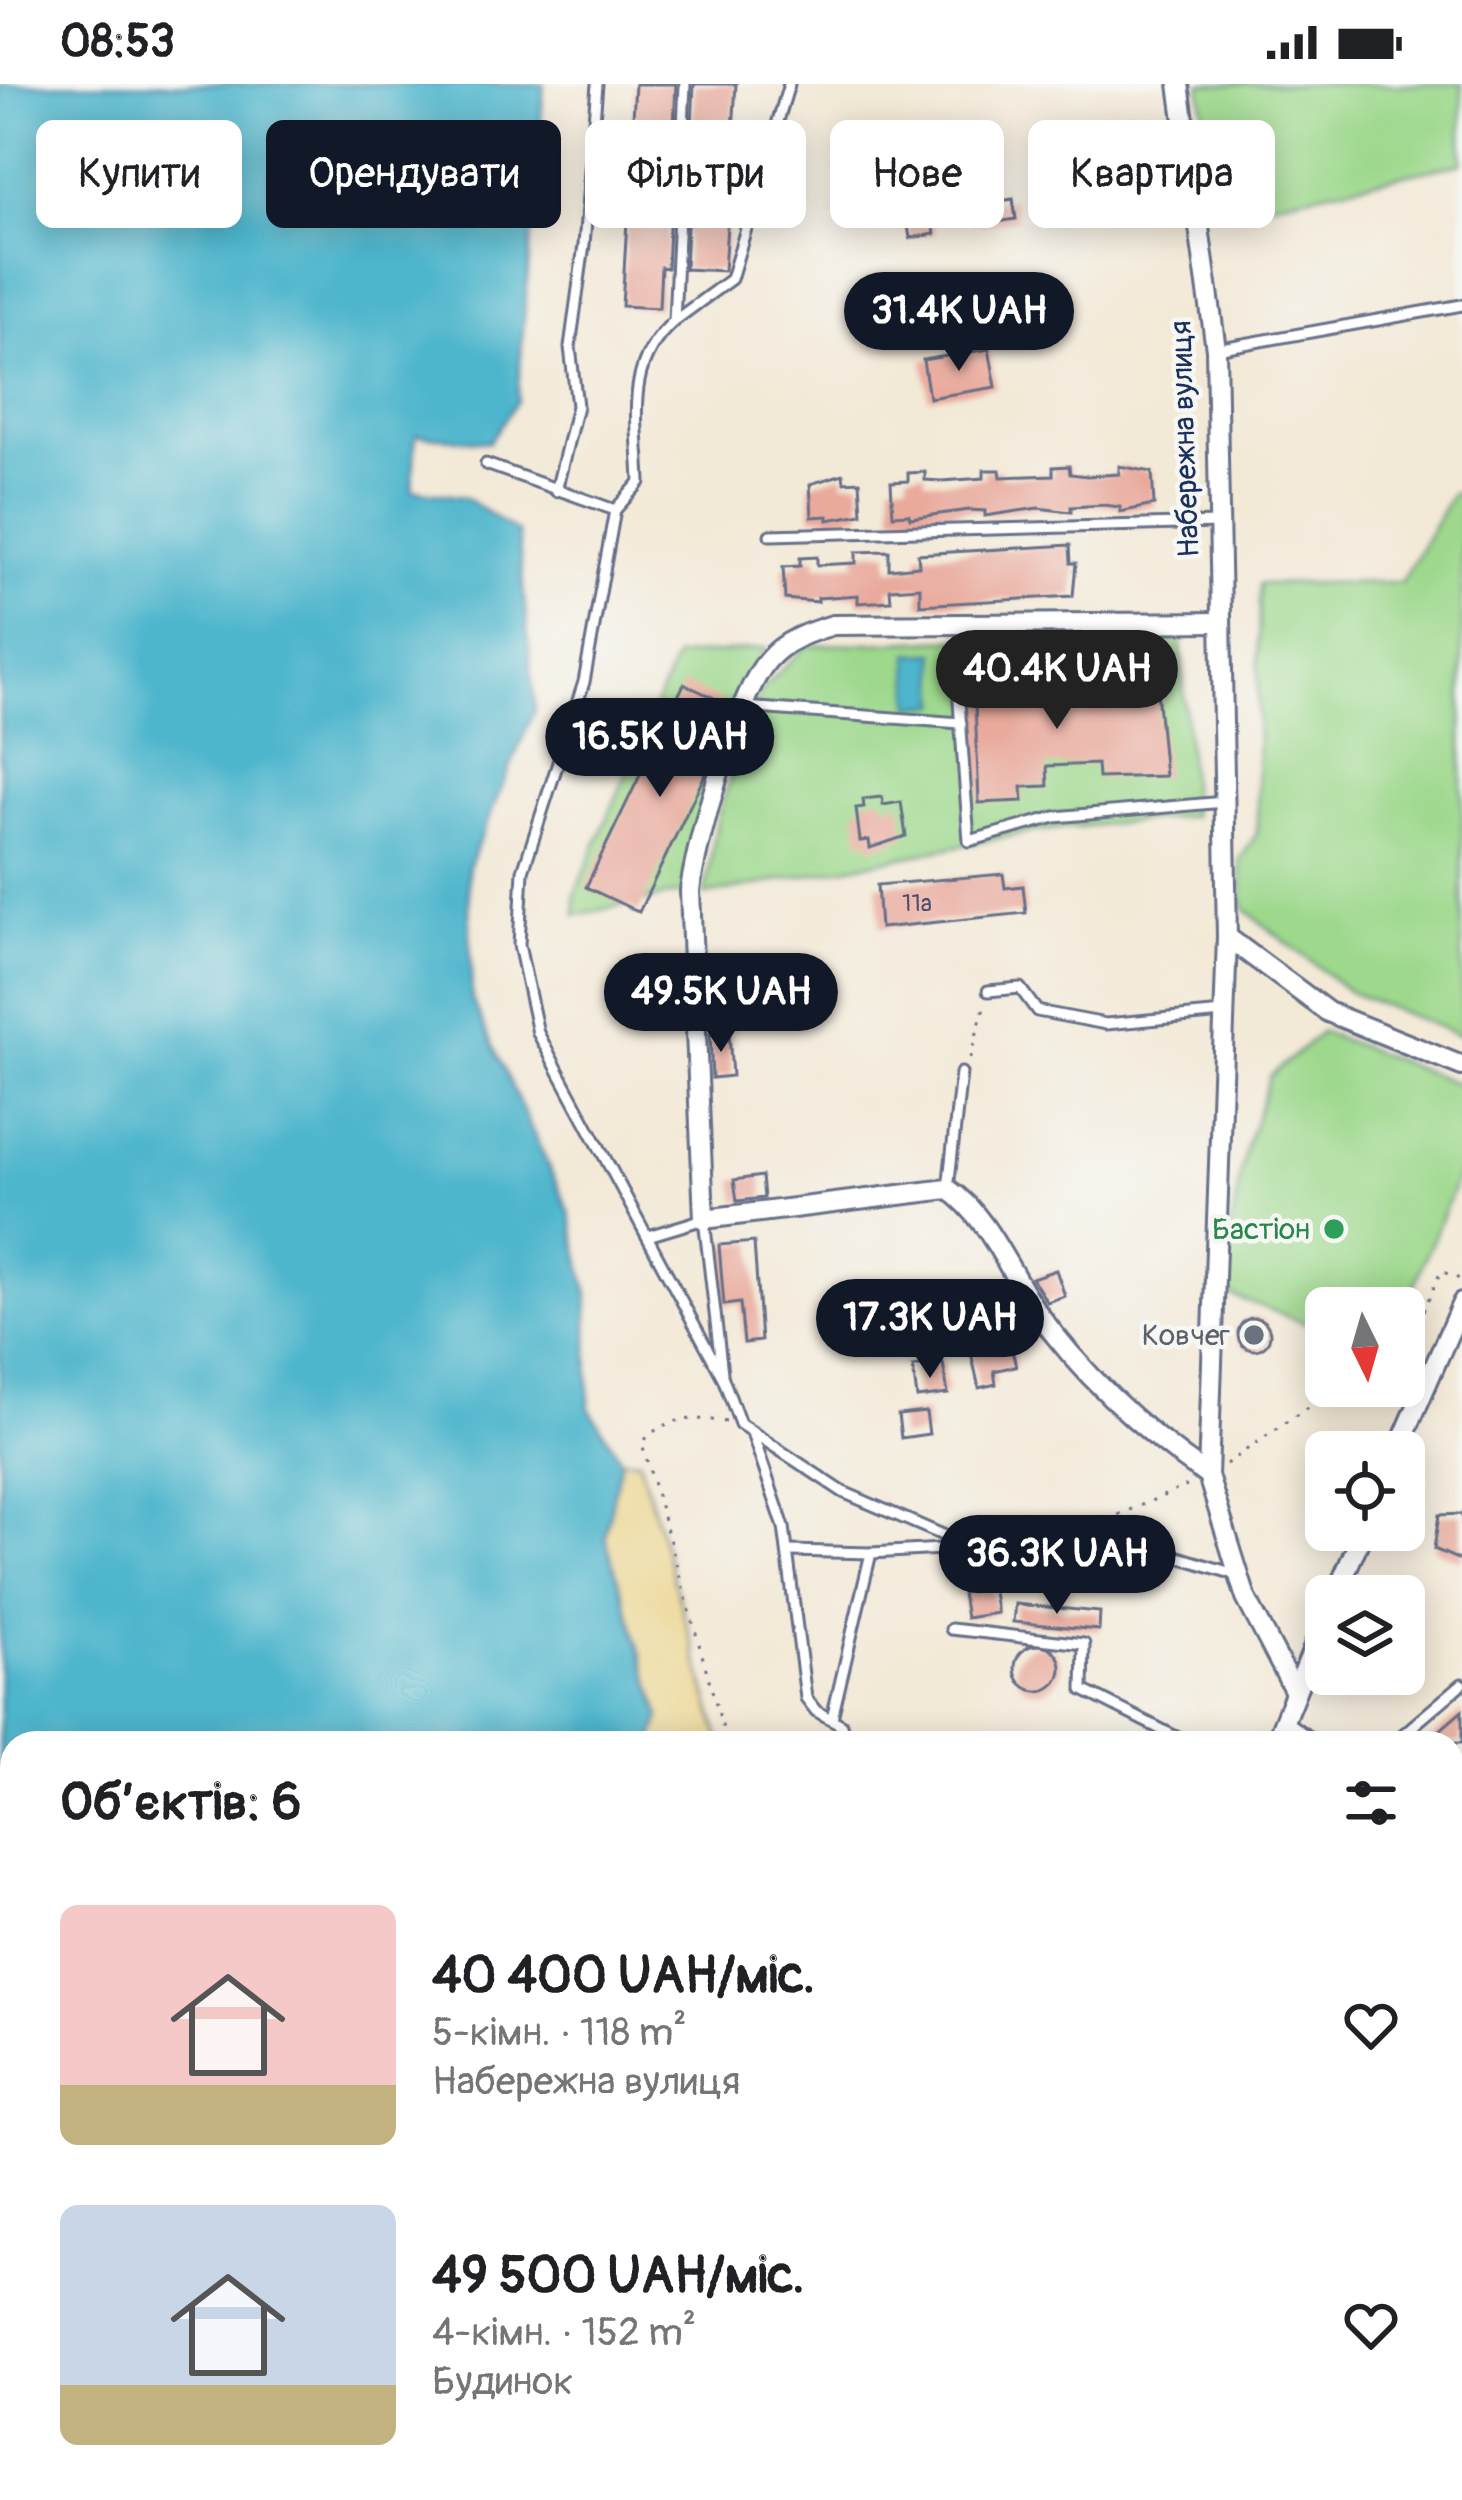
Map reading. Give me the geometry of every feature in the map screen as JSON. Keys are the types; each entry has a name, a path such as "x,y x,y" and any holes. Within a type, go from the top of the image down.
{"street":[{"name":"Набережна вулиця","path":"1179,84 1216,349 1227,937 1208,1477 1238,1575 1294,1690"},
{"path":"1208,1477 1153,1438 1100,1386 1036,1310 970,1207 948,1189 704,1219 690,891 695,847 743,707 769,658 801,634 833,625 1221,622"},
{"path":"1227,937 1328,1012 1462,1066"},
{"path":"1407,1431 1456,1332 1462,1303"},
{"path":"1279,1731 1305,1665"}],"lane":[{"path":"556,491 577,406 569,346 584,244 596,84"},
{"path":"674,321 685,84"},
{"path":"789,84 730,279 648,346 638,369 640,482 615,510 584,682 528,847 519,945 526,990 549,1060 649,1236 723,1378 740,1424 843,1492 973,1548"},
{"path":"1216,349 1462,305"},
{"path":"486,464 615,510"},
{"path":"770,535 1219,523"},
{"path":"956,660 969,841 1055,817 1224,802"},
{"path":"743,707 961,723"},
{"path":"988,991 1019,988 1037,1011 1106,1024 1223,1013"},
{"path":"948,1189 961,1073"},
{"path":"649,1236 704,1219 723,1378"},
{"path":"753,1436 768,1468 789,1551 806,1698 816,1712 832,1718 845,1731"},
{"path":"789,1551 871,1553 1101,1540 1155,1549 1238,1575"},
{"path":"832,1718 871,1553"},
{"path":"951,1629 1084,1644 1083,1690 1164,1731"},
{"path":"1407,1731 1462,1684"},
{"path":"1283,1719 1300,1731"}],"path":[{"path":"961,1073 988,991"},
{"path":"1425,1307 1441,1270 1462,1280"},
{"path":"1096,1524 1208,1477 1308,1407"},
{"path":"724,1731 642,1443 656,1426 693,1418 740,1424"}],"green space":[{"path":"1200,84 1462,84 1462,163 1275,201 1275,120 1205,120"},
{"path":"1462,491 1462,1036 1349,992 1244,909 1240,860 1257,833 1259,584 1402,582 1452,493"},
{"path":"1180,629 1192,816 1036,831 705,895 718,815 760,691 806,646"},
{"path":"766,648 722,746 683,893 576,915 575,894 676,657"},
{"name":"Бастіон","path":"1322,1032 1462,1085 1462,1166 1414,1287 1305,1287 1305,1323 1220,1291 1245,1150 1270,1076"}],"sand":[{"path":"621,1459 639,1460 718,1731 656,1731 661,1717 605,1536"}],"water":[{"path":"0,84 544,84 541,120 266,120 266,228 532,228 517,401 489,442 416,435 412,490 464,497 518,533 535,709 468,867 472,1000 570,1213 588,1294 589,1408 621,1459 605,1536 661,1718 656,1731 0,1731"},
{"path":"936,653 939,705 912,706 909,654"}],"building":[{"path":"635,84 676,84 674,120 633,120"},
{"path":"694,84 736,84 734,120 692,120"},
{"path":"1013,199 1016,219 1004,221 1004,200"},
{"path":"627,228 669,228 659,308 622,306"},
{"path":"687,228 727,228 724,271 685,269"},
{"path":"908,228 934,228 935,234 910,238"},
{"path":"989,349 996,387 929,398 923,360"},
{"path":"1069,466 1070,474 1087,476 1119,474 1119,466 1152,472 1154,505 1120,512 1120,507 1104,505 1071,507 1071,512 1038,508 985,516 985,511 969,510 910,518 909,514 893,515 891,482 908,481 908,473 925,472 925,480 942,481 984,478 984,470 1000,470 1001,477 1053,475 1053,467"},
{"path":"843,474 844,482 860,481 862,514 828,520 828,516 812,517 810,484"},
{"path":"1070,545 1071,563 1076,563 1073,596 920,605 920,587 890,589 891,601 858,603 858,595 818,598 818,602 785,599 783,567 800,566 800,558 817,557 817,565 856,563 856,552 889,551 889,569 919,566 918,554"},
{"path":"1024,645 1010,665 1011,696 1112,692 1112,698 1157,691 1165,776 1098,778 1097,764 1047,766 1048,786 1022,787 1023,801 979,803 973,655"},
{"path":"684,684 729,705 703,779 639,912 586,887"},
{"path":"882,797 883,805 901,802 906,836 870,848 869,840 860,841 856,808 864,807 863,799"},
{"path":"1003,874 1005,888 1023,886 1026,913 880,928 877,885"},
{"path":"729,1033 732,1076 712,1078 710,1034"},
{"path":"762,1176 764,1198 737,1201 734,1180"},
{"path":"754,1242 761,1341 744,1343 740,1303 724,1305 719,1245"},
{"path":"1056,1270 1065,1296 1047,1302 1032,1278"},
{"name":"Ковчег","path":"1254,1318 1266,1322 1270,1334 1266,1346 1254,1350 1242,1346 1238,1334 1242,1322"},
{"path":"1009,1339 1016,1366 994,1371 996,1384 979,1388 970,1348"},
{"path":"943,1363 948,1394 917,1398 913,1367"},
{"path":"926,1412 929,1434 901,1438 898,1415"},
{"path":"1462,1514 1462,1561 1434,1549 1439,1515"},
{"path":"992,1588 997,1613 966,1618 962,1593"},
{"path":"1015,1604 1100,1612 1099,1630 1013,1622"},
{"path":"1038,1645 1055,1651 1061,1668 1055,1685 1038,1691 1021,1685 1015,1668 1021,1651"},
{"path":"1462,1711 1462,1731 1439,1731"}],"place":[{"name":"Бастіон","path":"1334,1229"},
{"name":"Ковчег","path":"1254,1335"}]}
